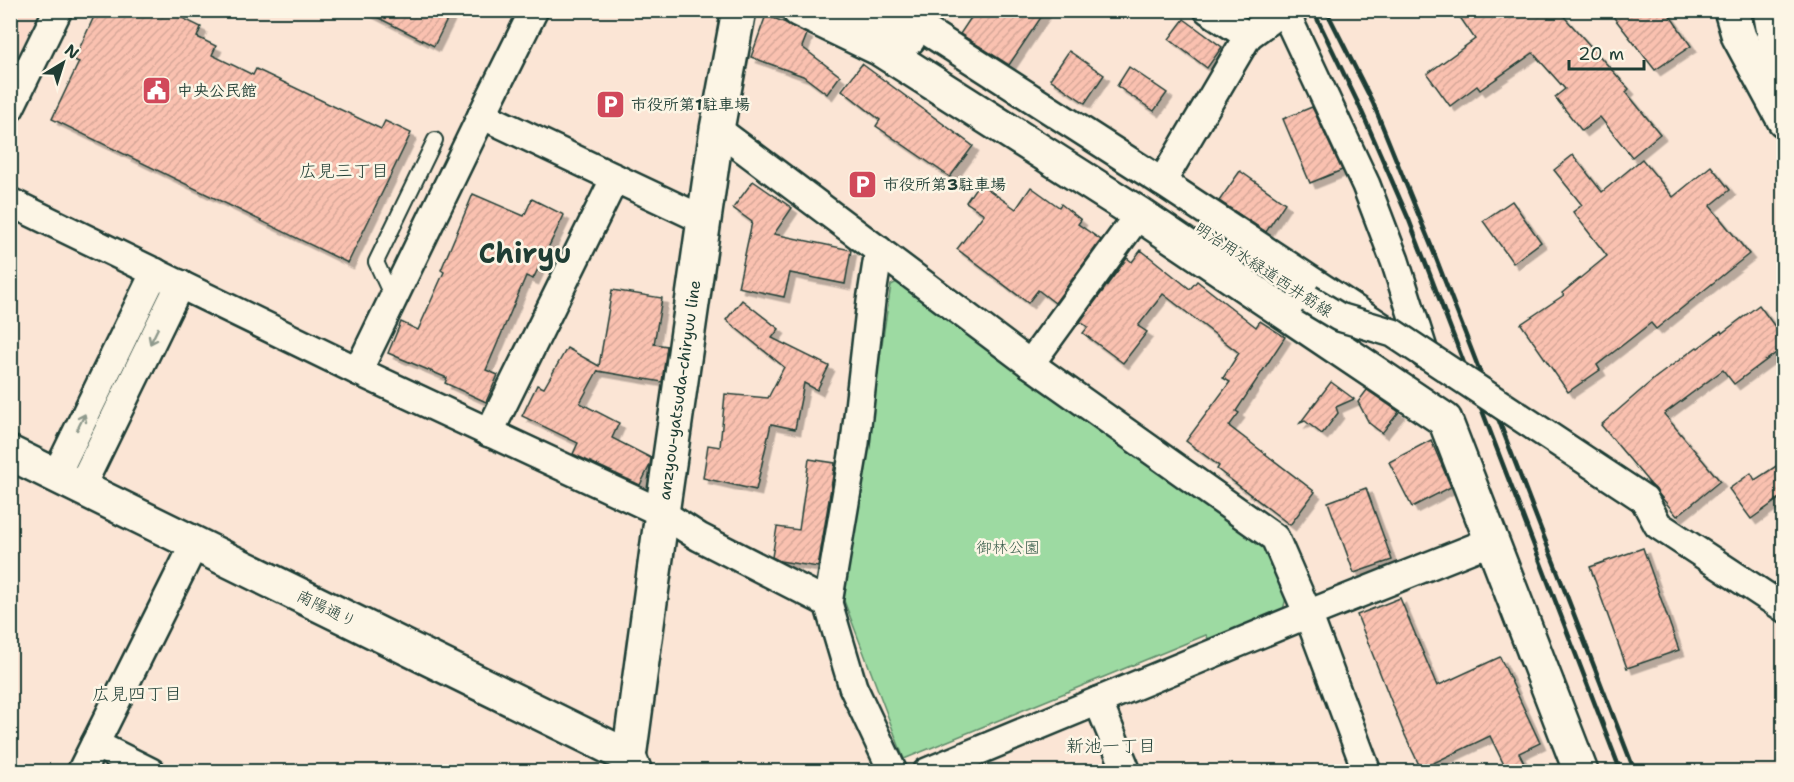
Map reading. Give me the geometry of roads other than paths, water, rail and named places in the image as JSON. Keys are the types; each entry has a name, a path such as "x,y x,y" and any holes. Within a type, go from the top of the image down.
{"main road":[{"name":"anzyou-yatsuda-chiryuu line","path":"631,767 662,513 717,129 739,10"},
{"path":"799,10 880,49 1139,213 1445,420 1581,771"},
{"path":"1731,10 1739,37 1784,120"},
{"path":"1770,10 1784,91"},
{"name":"南陽通り","path":"10,453 195,543 631,767"}],"street":[{"path":"10,108 58,10"},
{"path":"358,371 534,10"},
{"name":"明治用水緑道西井筋線","path":"856,10 905,36 1309,299 1339,317 1393,333 1644,499 1658,525 1784,608"},
{"path":"1208,10 1248,36"},
{"path":"896,11 1162,182 1425,356 1395,261 1366,184 1284,10 1248,36 1162,182"},
{"path":"482,115 704,220"},
{"path":"717,129 1030,364 1275,538 1308,614 1367,771"},
{"path":"489,433 615,178"},
{"path":"10,202 358,371 662,513 699,537 828,603"},
{"path":"1030,364 1139,213"},
{"path":"879,250 870,301 855,443 828,603 853,687 893,771"},
{"path":"68,481 155,272"},
{"path":"68,481 180,284"},
{"path":"927,771 1491,541"},
{"path":"81,771 195,543"},
{"path":"1098,701 1127,771"},
{"path":"95,744 151,771"}],"lane":[{"path":"393,299 376,262 435,140"}],"railway":[{"path":"1313,10 1358,103 1409,220 1621,772"},
{"path":"1326,10 1373,103 1434,253 1635,772"}],"place":[{"name":"中央公民館","path":"156,90"},
{"name":"市役所第1駐車場","path":"610,104"},
{"name":"市役所第3駐車場","path":"862,184"}],"district":[{"name":"広見三丁目","path":"344,171"},
{"name":"Chiryu","path":"525,253"},
{"name":"広見四丁目","path":"137,694"},
{"name":"新池一丁目","path":"1111,746"}],"park label":[{"name":"御林公園","path":"1008,547"}]}
